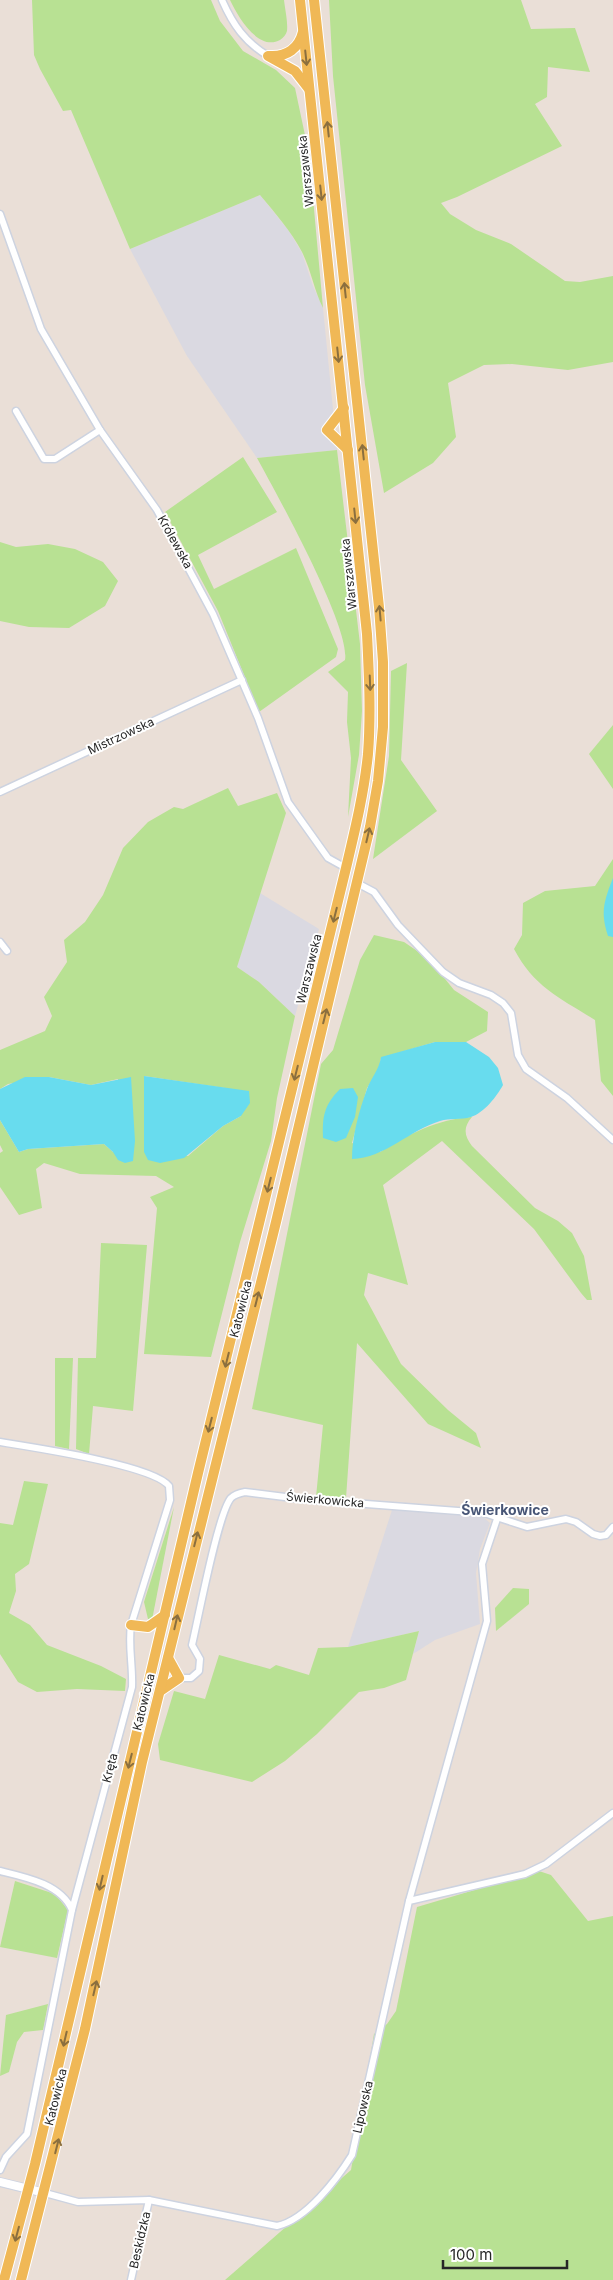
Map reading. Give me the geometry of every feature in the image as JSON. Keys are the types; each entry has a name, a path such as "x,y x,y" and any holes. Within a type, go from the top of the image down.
{"main road":[{"name":"Warszawska","path":"281,1138 358,814 368,756 370,695 367,626 300,0"},
{"path":"314,0 384,662 384,727 378,781 356,883"},
{"path":"268,56 283,56 293,49 301,37 303,23"},
{"path":"268,56 295,71 310,92"},
{"path":"344,408 327,430 348,450"},
{"name":"Katowicka","path":"21,2280 45,2193 85,2029 127,1829 298,1132 356,883"},
{"name":"Katowicka","path":"4,2280 29,2188 281,1138"},
{"path":"130,1625 148,1627 165,1615"},
{"path":"160,1691 179,1678 168,1658"}],"street":[{"path":"222,0 239,32 255,48 268,56"},
{"name":"Królewska","path":"0,214 41,329 100,430 157,510 209,606 258,718 288,802 328,858 346,868"},
{"path":"16,411 44,459 54,459 100,430"},
{"name":"Mistrzowska","path":"0,792 242,680"},
{"path":"356,883 374,892 398,925 443,972 459,983 491,995 503,1002 511,1013 518,1055 526,1069 567,1098 613,1140"},
{"path":"0,942 7,952"},
{"path":"0,1442 58,1451 140,1471 158,1476 170,1486 170,1500 130,1625"},
{"name":"Świerkowicka","path":"179,1678 191,1678 199,1671 200,1659 192,1645 218,1535 228,1504 237,1494 245,1492 300,1499 484,1513 498,1516 516,1525 527,1527 566,1519 576,1522 593,1534 600,1536 606,1535 613,1527"},
{"name":"Lipowska","path":"0,2182 78,2202 149,2200 278,2226 287,2224 301,2215 340,2174 352,2154 359,2129 409,1901 488,1620 482,1564 498,1516"},
{"name":"Kręta","path":"0,2170 6,2157 27,2134 72,1910 132,1687 132,1663 129,1642 130,1625"},
{"path":"409,1901 525,1874 546,1864 613,1813"},
{"path":"0,1871 59,1891 67,1899 72,1910"},
{"name":"Beskidzka","path":"131,2280 149,2200"}],"shaded area":[{"path":"260,195 289,231 302,253 323,308 337,450 257,458 187,356 130,249"},
{"path":"260,893 319,929 295,1016 259,982 237,967"},
{"path":"392,1510 483,1517 490,1523 480,1549 476,1573 480,1624 435,1640 413,1654 419,1631 348,1647"}],"green space":[{"path":"32,0 211,0 220,21 243,51 276,70 295,88 309,154 323,308 298,244 260,195 130,249 71,110 63,111 34,55"},
{"path":"230,0 284,0 287,24 285,35 280,40 272,42 256,37 243,22"},
{"path":"329,0 521,0 531,29 575,28 590,72 548,67 547,97 535,104 562,146 441,203 450,214 476,230 511,244 565,281 580,282 613,276 613,362 568,370 512,364 484,365 448,383 456,437 433,463 384,493 365,385 333,76"},
{"path":"337,450 360,644 362,711 359,755 348,817 351,758 347,722 348,692 328,672 345,660 344,643 325,591 295,529 257,458"},
{"path":"243,457 277,512 198,555 214,589 296,548 338,649 336,657 259,712 218,611 165,512"},
{"path":"0,542 16,547 48,544 75,549 103,562 118,581 105,606 69,628 29,627 0,621"},
{"path":"407,663 401,760 437,811 373,859 389,756 391,671"},
{"path":"613,725 613,789 589,754"},
{"path":"228,788 238,806 277,793 286,813 237,967 259,982 295,1016 277,1098 271,1141 240,1242 211,1357 144,1354 157,1208 150,1197 174,1187 156,1176 80,1174 44,1163 36,1169 42,1208 19,1215 0,1187 0,1153 3,1151 0,1145 0,1120 19,1152 28,1149 104,1144 113,1152 118,1079 91,1085 49,1077 8,1084 0,1089 0,1050 45,1031 52,1016 44,997 67,962 64,940 85,922 103,895 123,848 148,822 174,807 183,809","holes":["144,1076 225,1088 241,1116 223,1126 188,1156 144,1152"]},
{"path":"613,859 613,1096 601,1081 595,1020 559,998 539,982 530,973 514,949 522,935 523,903 545,891 595,886"},
{"path":"374,935 404,942 429,959 454,990 488,1012 487,1031 466,1042 435,1042 381,1058 379,1069 367,1088 352,1143 380,1152 402,1139 435,1124 472,1117 467,1124 466,1132 467,1139 472,1146 535,1208 558,1221 572,1233 584,1256 592,1300 587,1300 581,1293 534,1229 442,1141 383,1185 408,1285 368,1273 364,1295 401,1364 448,1410 476,1433 481,1448 428,1424 357,1343 346,1498 316,1497 323,1425 252,1409 321,1064 333,1050 360,960"},
{"path":"101,1243 147,1245 133,1411 93,1406 89,1454 76,1449 78,1358 96,1358"},
{"path":"55,1358 73,1358 69,1449 55,1446"},
{"path":"24,1481 48,1484 29,1564 15,1574 16,1591 9,1613 30,1625 47,1645 101,1666 126,1679 125,1691 77,1689 37,1692 18,1682 0,1654 0,1523 13,1525"},
{"path":"174,1507 152,1620 148,1619 144,1602"},
{"path":"513,1588 529,1589 529,1604 496,1631 495,1608"},
{"path":"419,1631 406,1680 384,1688 359,1692 317,1734 285,1761 252,1782 160,1760 158,1744 174,1691 205,1699 219,1655 270,1669 276,1665 309,1675 318,1648 348,1647"},
{"path":"539,1871 551,1875 588,1921 613,1916 613,2280 225,2280 351,2170 374,2034 387,2024 396,2011 417,1907"},
{"path":"15,1881 55,1894 68,1910 57,1958 0,1947"},
{"path":"48,2004 43,2030 24,2032 17,2042 9,2072 0,2076 6,2015"}],"water":[{"path":"613,878 613,937 608,936 604,920 604,907"},
{"path":"435,1042 466,1042 489,1057 498,1068 503,1085 490,1104 471,1117 440,1121 375,1154 352,1159 353,1141 359,1115 367,1089 379,1066 381,1057"},
{"path":"144,1076 249,1091 250,1103 241,1116 223,1126 184,1158 160,1163 148,1160 144,1152"},
{"path":"25,1077 49,1077 91,1085 131,1077 135,1141 133,1161 125,1163 118,1160 113,1152 104,1144 28,1149 19,1152 0,1120 0,1089"},
{"path":"353,1088 358,1097 355,1117 346,1138 336,1142 323,1138 324,1117 330,1100 340,1089"}],"district":[{"name":"Świerkowice","path":"505,1510"}]}
